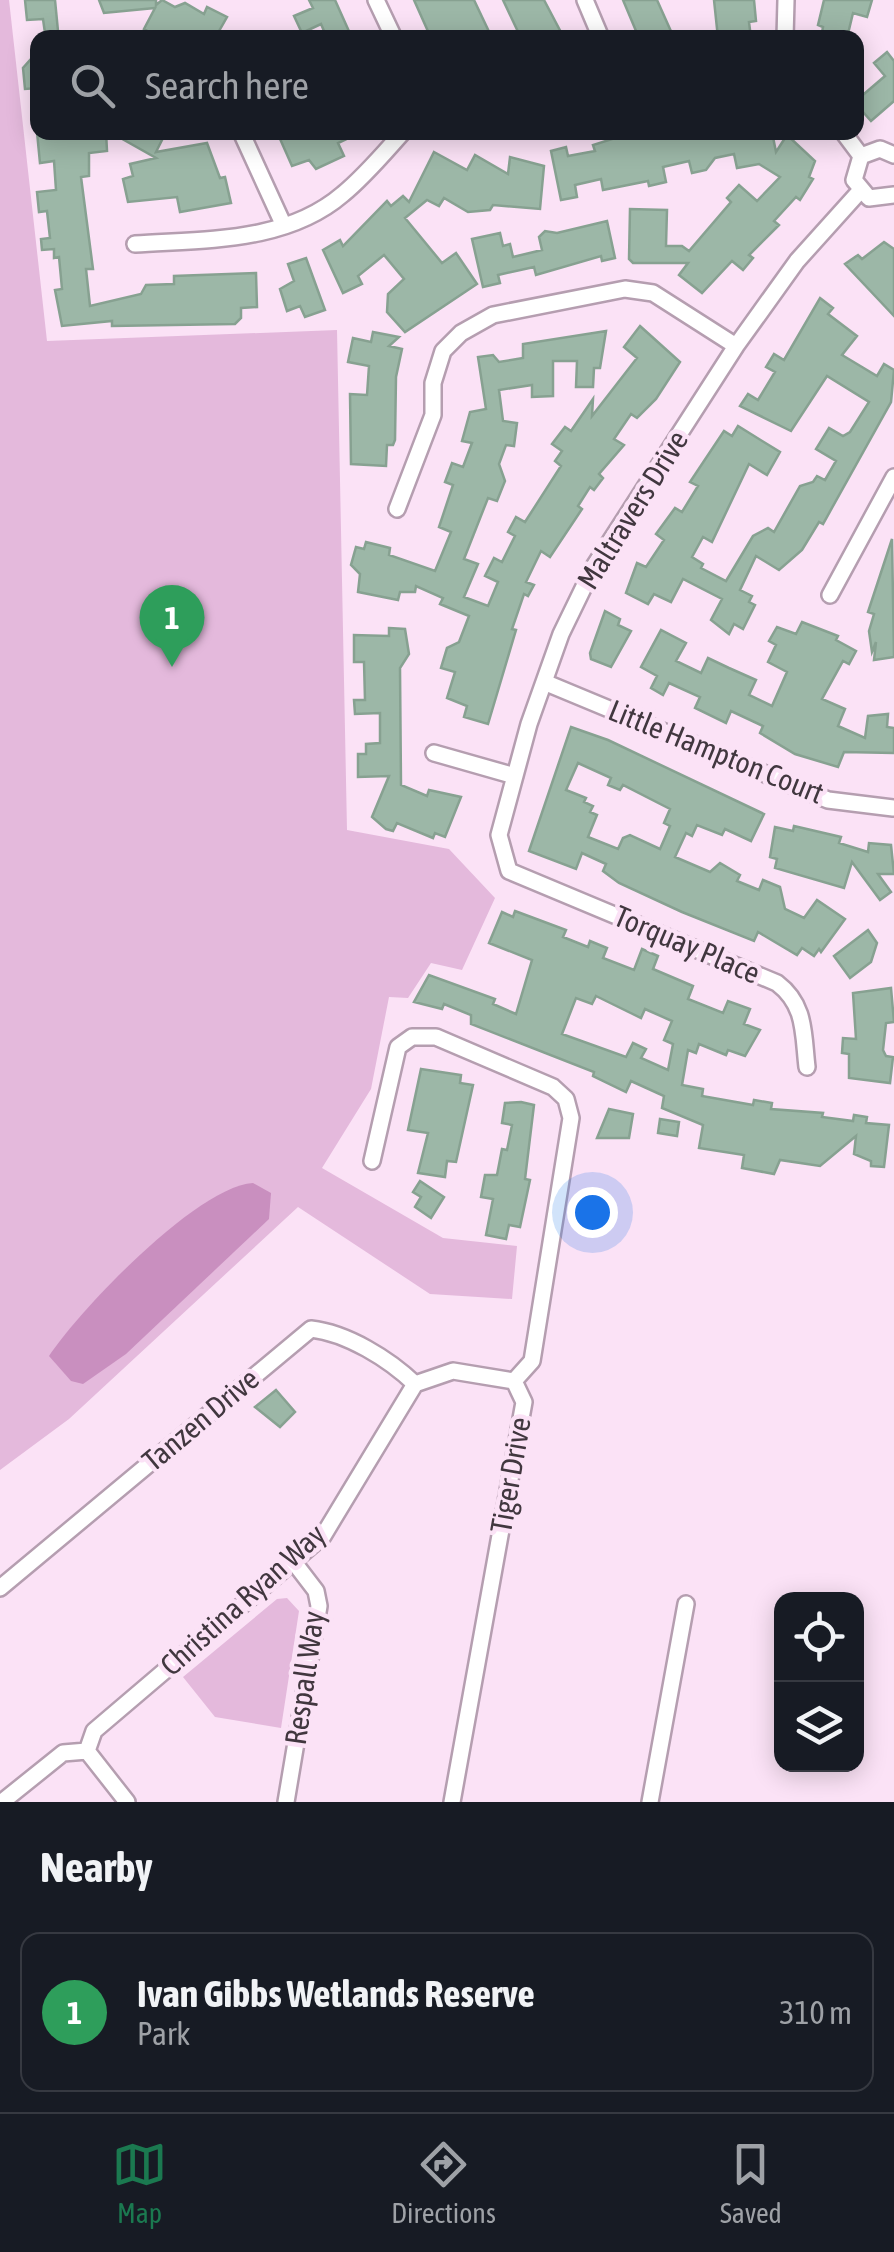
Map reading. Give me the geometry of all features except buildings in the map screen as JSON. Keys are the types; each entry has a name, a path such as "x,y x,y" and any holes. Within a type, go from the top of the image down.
{"street":[{"path":"376,0 390,30"},
{"path":"584,0 597,30"},
{"path":"784,30 786,0"},
{"path":"245,140 284,226"},
{"path":"135,244 252,236 284,226 341,196 395,140"},
{"path":"849,140 861,156"},
{"path":"861,156 880,149 894,155"},
{"path":"861,156 854,180 860,191 870,198 894,196"},
{"name":"Maltravers Drive","path":"509,871 499,834 515,776 544,682 593,568 736,346 797,261 860,191"},
{"path":"397,509 433,415 433,383 442,351 461,332 494,316 624,289 654,294 736,346"},
{"path":"830,595 892,488"},
{"name":"Little Hampton Court","path":"544,682 828,800 893,808"},
{"path":"434,753 515,776"},
{"name":"Torquay Place","path":"509,871 778,983 794,996 802,1014 807,1067"},
{"name":"Tiger Drive","path":"372,1160 398,1047 412,1036 436,1036 553,1087 566,1099 571,1118 532,1361 514,1381 524,1402 452,1802"},
{"name":"Tanzen Drive","path":"0,1588 311,1329 332,1332 400,1369 415,1384"},
{"path":"415,1384 453,1372 514,1381"},
{"name":"Christina Ryan Way","path":"2,1802 63,1753 86,1751 94,1731 323,1536 415,1384"},
{"name":"Respall Way","path":"286,1802 319,1606 316,1591 293,1562"},
{"path":"650,1802 686,1604"},
{"path":"86,1751 128,1802"}],"shaded area":[{"path":"0,0 9,0 47,341 337,330 347,830 449,849 495,898 462,970 431,963 408,998 389,997 371,1089 322,1168 443,1238 517,1246 512,1299 430,1294 298,1207 69,1419 0,1470"},
{"path":"253,1183 271,1193 269,1219 126,1354 83,1384 71,1381 49,1356 86,1310 172,1227 230,1189"},
{"path":"287,1598 299,1611 281,1728 215,1717 183,1677 277,1599"}],"place":[{"name":"Ivan Gibbs Wetlands Reserve","path":"172,667"}]}
